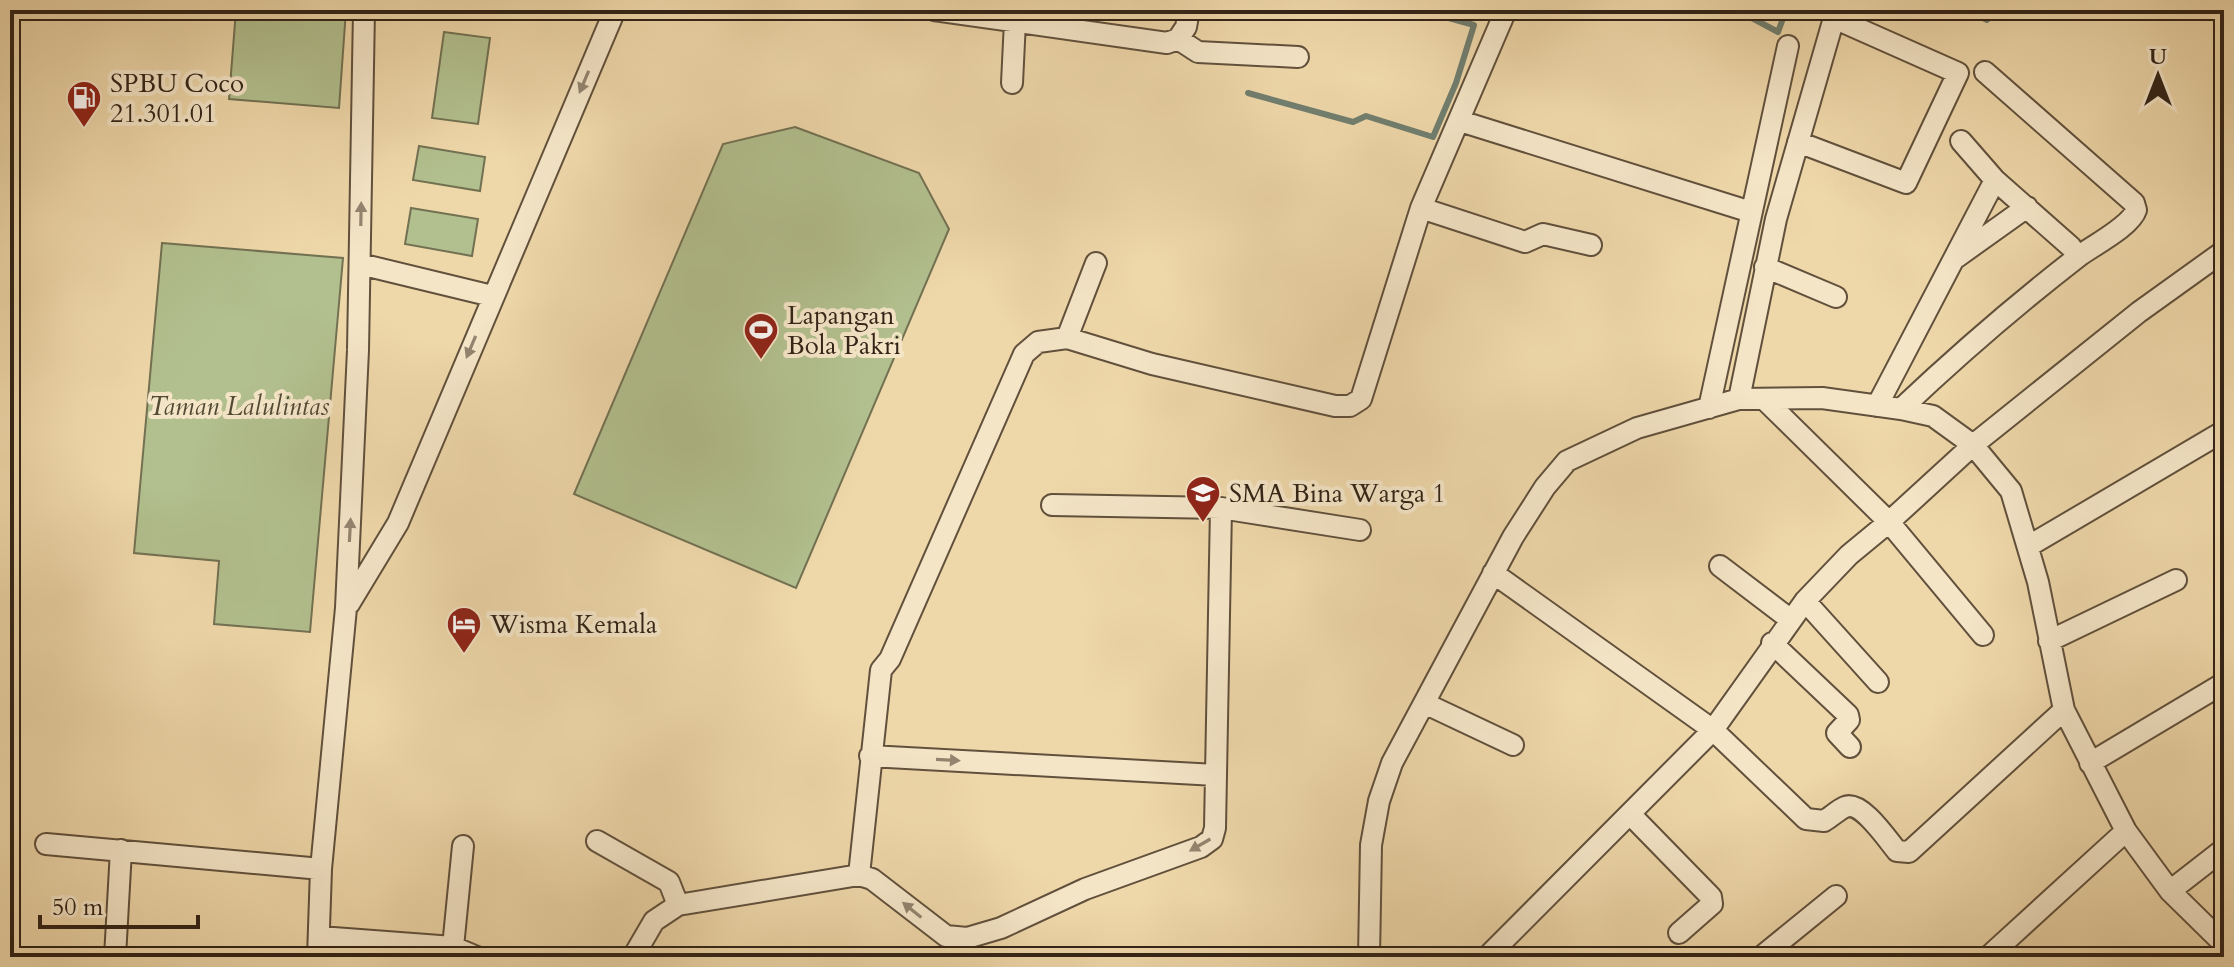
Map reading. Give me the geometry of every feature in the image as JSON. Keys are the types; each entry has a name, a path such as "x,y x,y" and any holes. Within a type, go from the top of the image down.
{"street":[{"path":"364,10 358,350 346,608 321,869 319,947 453,947 477,957"},
{"path":"346,608 398,523 615,10"},
{"path":"934,10 1167,43 1178,39 1186,27 1189,10"},
{"path":"859,875 881,670 890,659 1024,354 1038,342 1067,338 1152,364 1335,406 1350,406 1361,399 1421,208 1506,10"},
{"path":"1739,399 1765,267 1798,142 1834,18 1958,73 1906,183 1798,142"},
{"path":"1012,83 1015,21"},
{"path":"1178,39 1198,52 1298,57"},
{"path":"1709,408 1788,46"},
{"path":"1901,409 1975,339 2128,222 2136,210 2134,203 1985,72"},
{"path":"1460,121 1751,212"},
{"path":"1961,141 1995,180 2071,247"},
{"path":"1877,406 1995,180"},
{"path":"1953,259 2027,207"},
{"path":"1421,208 1525,242 1543,234 1591,245"},
{"path":"1487,957 1713,730 1772,643 1805,601 1849,555 1973,445 2139,312 2224,251"},
{"path":"1067,338 1096,263"},
{"path":"360,264 492,296"},
{"path":"1765,267 1836,297"},
{"path":"1369,957 1371,845 1379,801 1392,763 1493,573 1537,500 1567,461 1637,428 1739,399 1822,398 1933,416 1973,445 2011,491 2029,546 2064,710 2126,831 2170,891 2224,945 2213,957"},
{"path":"1764,399 1889,522 1983,635"},
{"path":"2029,546 2224,431"},
{"path":"1052,505 1221,508 1360,530"},
{"path":"633,957 654,921 678,905 859,875 872,879 946,936 967,938 1001,928 1085,889 1201,847 1212,839 1215,828 1221,508"},
{"path":"1720,566 1791,620"},
{"path":"1493,573 1713,730 1806,819 1824,821 1844,807 1853,805 1861,809 1897,851 1903,853 1909,852 2064,710"},
{"path":"2049,641 2176,580"},
{"path":"1805,601 1878,682"},
{"path":"1772,643 1848,715 1849,720 1837,733 1850,747"},
{"path":"2090,763 2224,683"},
{"path":"1424,703 1513,745"},
{"path":"870,756 1216,775"},
{"path":"1630,814 1711,897 1712,904 1679,933"},
{"path":"1988,957 2126,831"},
{"path":"597,841 669,882 678,905"},
{"path":"46,844 321,869"},
{"path":"453,947 463,846"},
{"path":"2170,891 2224,849"},
{"path":"115,957 121,850"},
{"path":"1761,957 1836,896"}],"green space":[{"path":"236,10 346,10 339,108 229,99"},
{"path":"444,32 490,38 478,124 432,118"},
{"name":"Lapangan Bola Pakri","path":"795,127 919,173 949,229 796,588 574,494 723,144"},
{"path":"419,146 485,157 480,191 413,180"},
{"path":"411,208 478,219 472,256 405,244"},
{"name":"Taman Lalulintas","path":"162,243 343,258 310,632 214,624 219,561 134,553"}],"waterway":[{"path":"1248,93 1353,122 1366,116 1433,137 1456,83 1474,25 1420,10"},
{"path":"1737,10 1778,32 1786,10"},
{"path":"1966,10 1987,20 1992,10"}],"place":[{"name":"SPBU Coco 21.301.01","path":"84,129"},
{"name":"Lapangan Bola Pakri","path":"761,361"},
{"name":"SMA Bina Warga 1","path":"1203,524"},
{"name":"Wisma Kemala","path":"464,655"}]}
